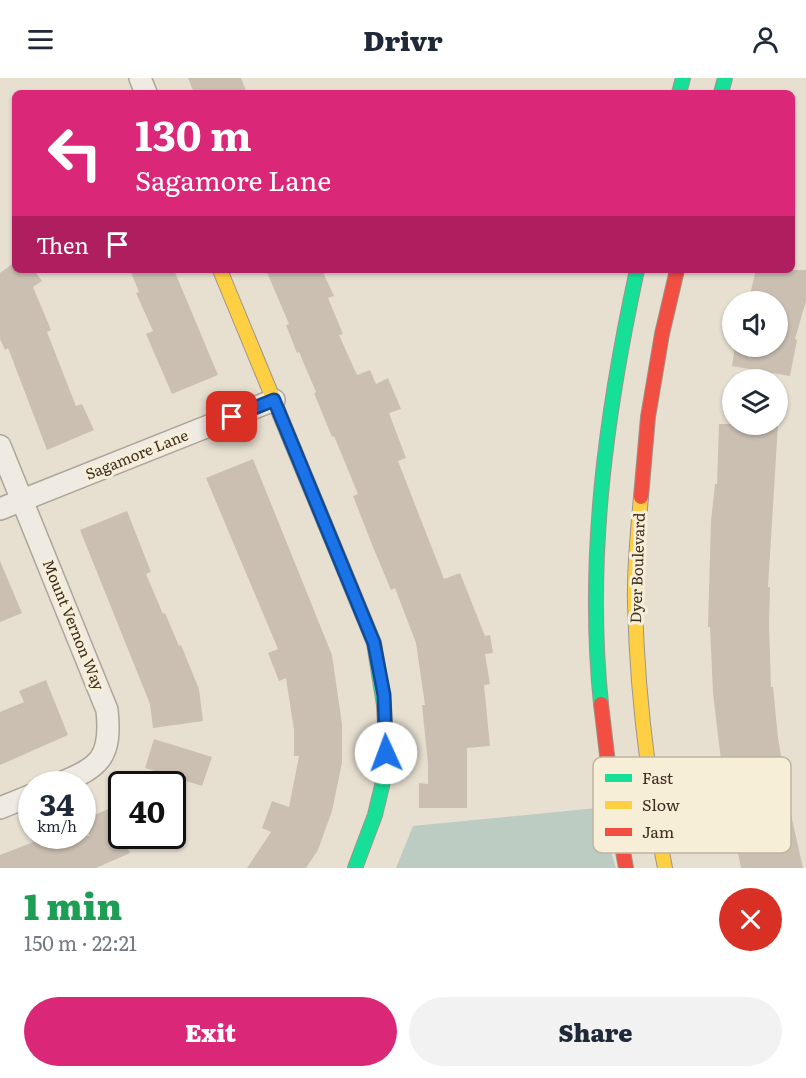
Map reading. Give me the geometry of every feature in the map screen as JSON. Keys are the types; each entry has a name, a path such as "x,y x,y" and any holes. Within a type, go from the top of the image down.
{"main road":[{"path":"221,273 374,643 384,695 386,753 377,806 355,868"},
{"path":"607,757 600,694 596,601 599,514 610,407 623,331 636,273"},
{"name":"Dyer Boulevard","path":"647,757 640,693 635,601 639,522 648,417 662,334 676,273"},
{"path":"623,853 626,868"},
{"name":"Dyer Boulevard","path":"662,853 665,868"}],"street":[{"name":"Sagamore Lane","path":"0,509 274,400"},
{"name":"Mount Vernon Way","path":"0,446 107,710 109,730 106,752 88,771"},
{"path":"0,808 18,801"}],"shaded area":[{"path":"593,808 593,853 611,853 616,868 396,868 413,826"}],"building":[{"path":"188,78 241,78 246,90 193,90"},
{"path":"12,264 12,273 36,273 42,281 33,287 51,330 47,332 76,406 82,404 94,430 47,450 8,348 5,350 0,339 0,273"},
{"path":"795,270 806,270 806,301 795,339 797,340 790,376 788,376 788,369 749,369 732,366 733,357 788,357 788,291 751,291 755,273 795,273"},
{"path":"131,273 175,273 218,375 172,394 146,334 153,331 136,293 139,292"},
{"path":"267,273 323,273 334,296 328,298 343,334 339,335 357,375 370,370 376,384 388,378 401,409 389,413 406,458 398,461 444,579 460,573 485,636 490,635 493,653 485,654 490,684 484,685 490,746 467,748 467,808 419,808 419,783 428,784 428,764 422,705 425,705 416,643 395,588 391,590 373,547 353,496 358,494 334,436 332,437 299,352 297,353 286,325 289,324"},
{"path":"719,424 722,424 722,435 777,435 768,587 770,587 771,687 773,687 781,757 721,757 713,693 710,627 708,627 711,521 715,484 717,484"},
{"path":"253,459 332,655 342,724 342,763 332,811 318,850 306,868 247,868 271,832 262,828 272,801 289,807 299,756 294,756 294,730 286,678 279,681 268,653 278,649 206,478"},
{"path":"127,511 151,572 146,574 163,614 165,613 179,646 181,645 199,689 203,721 153,728 150,704 80,530"},
{"path":"0,561 22,613 0,622"},
{"path":"46,680 68,735 0,765 0,712 24,702 19,691"},
{"path":"154,739 212,757 202,786 186,781 186,771 154,771 145,768"},
{"path":"108,809 108,849 128,849 130,853 96,868 0,868 0,855 18,848 96,849 96,814"},
{"path":"791,814 803,868 741,868 738,853 791,853"}],"traffic: fast":[{"path":"680,90 683,78"},
{"path":"722,90 725,78"},
{"path":"601,704 596,595 602,486 616,378 636,273"},
{"path":"325,524 374,643 384,705 386,745 382,786 375,815 355,868"}],"traffic: slow":[{"path":"221,273 325,524"},
{"path":"641,497 636,550 636,636 648,757"},
{"path":"662,853 665,868"}],"traffic: jam":[{"path":"641,497 648,417 662,334 676,273"},
{"path":"601,704 607,757"},
{"path":"623,853 626,868"}],"route":[{"path":"232,417 274,400 374,643 384,695 386,753"}]}
